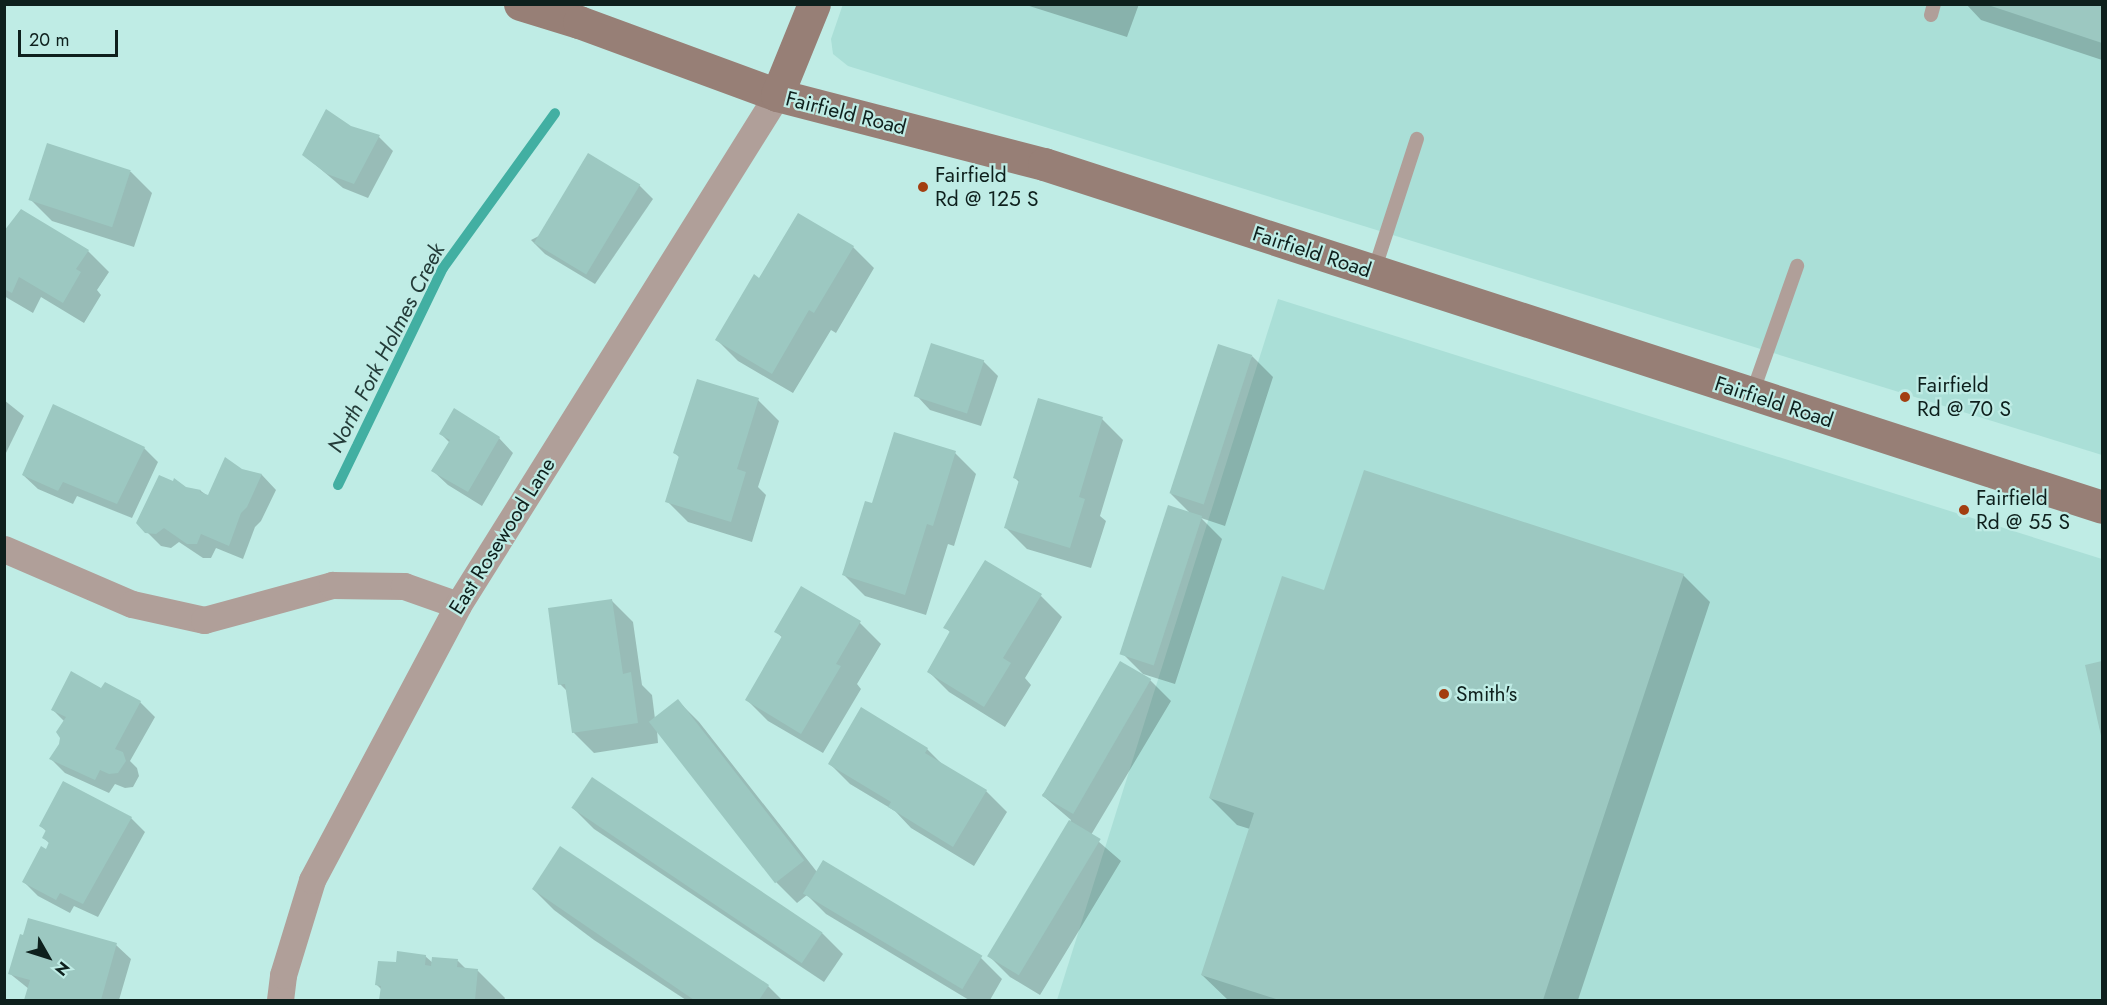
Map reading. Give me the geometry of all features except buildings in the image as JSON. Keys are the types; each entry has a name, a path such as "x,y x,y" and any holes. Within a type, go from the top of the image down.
{"street":[{"name":"Fairfield Road","path":"520,4 579,21 777,95 1044,164 2103,507"},
{"path":"777,95 814,4"},
{"name":"East Rosewood Lane","path":"280,1000 283,975 312,880 458,605 777,95"},
{"path":"7,558 132,604 204,620 332,585 404,586 458,605"}],"lane":[{"path":"1373,272 1417,140"},
{"path":"1752,395 1797,266"}],"shaded area":[{"path":"843,4 2102,5 2102,455 848,66 833,54 831,39"},
{"path":"1278,299 2102,559 2102,1000 1057,1000"}],"waterway":[{"name":"North Fork Holmes Creek","path":"338,485 443,268 555,113"}],"place":[{"name":"Fairfield Rd @ 125 S","path":"923,187"},
{"name":"Fairfield Rd @ 70 S","path":"1905,397"},
{"name":"Fairfield Rd @ 55 S","path":"1964,510"},
{"name":"Smith's","path":"1444,694"}]}
